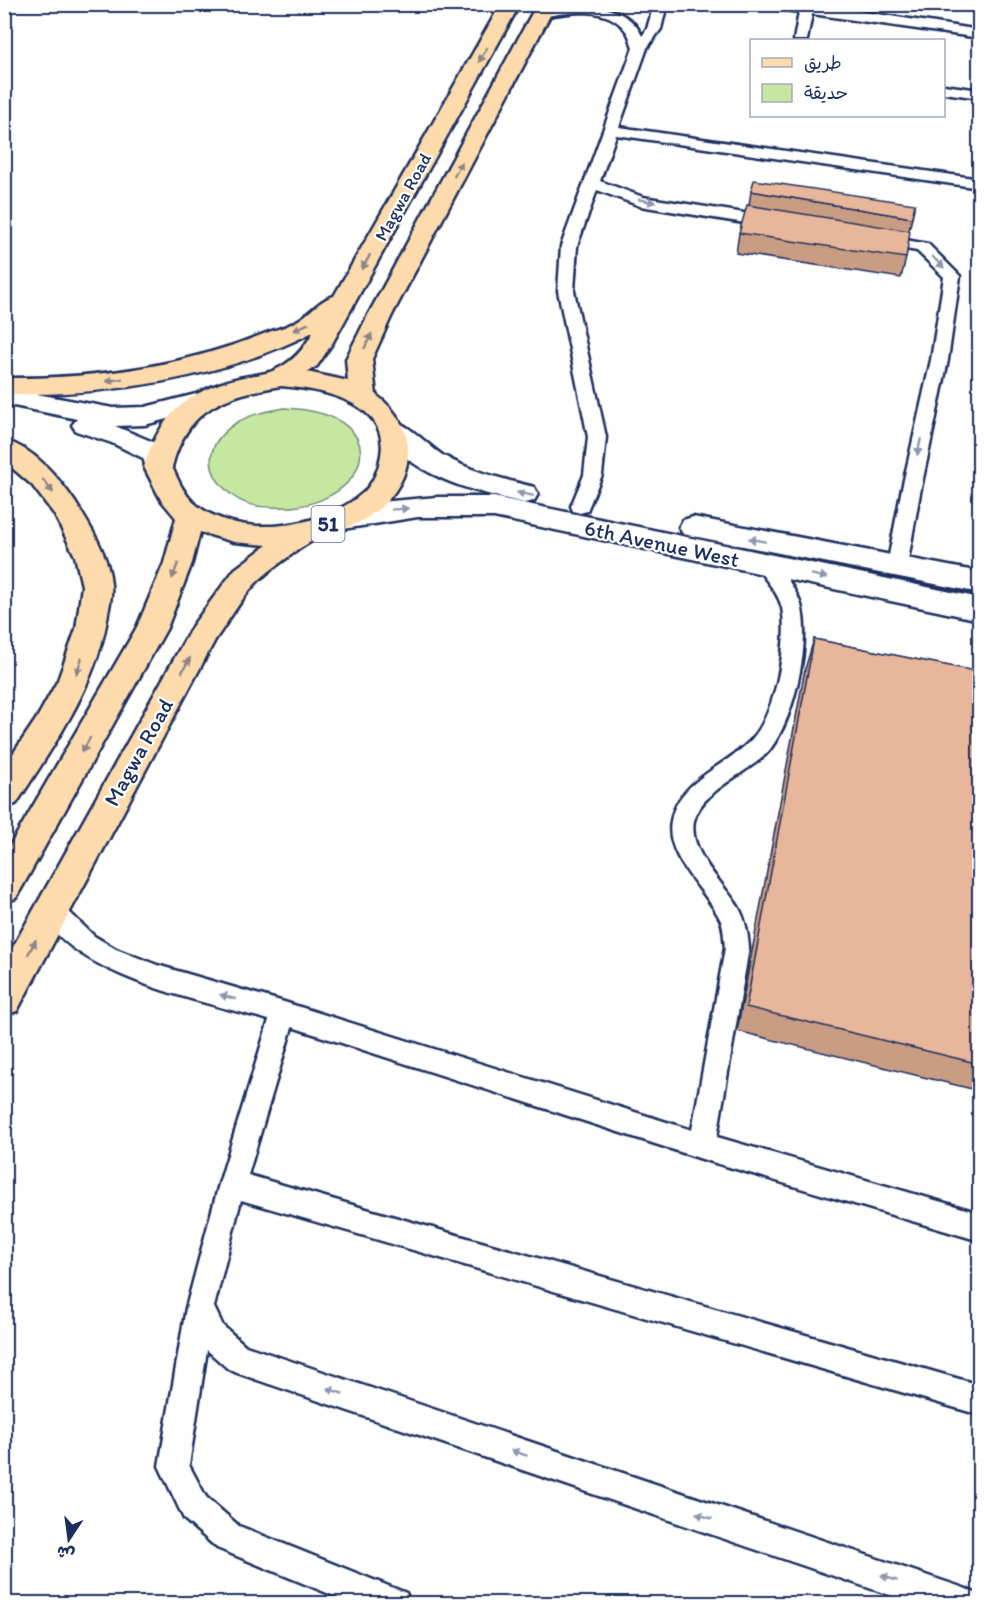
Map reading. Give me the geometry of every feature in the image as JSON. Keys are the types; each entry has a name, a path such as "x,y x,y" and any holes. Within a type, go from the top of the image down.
{"main road":[{"name":"Magwa Road","path":"281,378 308,360 349,293 512,4"},
{"name":"Magwa Road","path":"363,398 359,359 380,315 544,9"},
{"path":"4,386 38,388 93,383 185,367 254,347 307,325 349,293"},
{"path":"158,467 167,436 182,417 204,400 245,384 281,378 330,384 363,398 376,408 394,430"},
{"name":"51","path":"158,467 172,498 191,515 223,530 263,536 304,532 343,519 373,498 392,472 396,445 394,430"},
{"path":"4,449 15,454 43,479 62,504 84,543 97,582 93,623 71,689 4,795"},
{"path":"4,888 152,628 178,563 191,515"},
{"name":"Magwa Road","path":"4,999 204,633 245,576 304,532"}],"street":[{"path":"4,396 113,417 146,416 204,400"},
{"path":"4,408 65,420 121,437 155,453 158,467"},
{"name":"6th Avenue West","path":"394,430 418,455 490,486 580,506 980,583"},
{"name":"6th Avenue West","path":"343,519 376,511 460,506 494,507 766,566 980,609"}],"lane":[{"path":"580,506 593,476 597,436 566,291 570,246 640,48 654,29 661,4"},
{"path":"770,4 806,7 980,34"},
{"path":"800,39 806,7"},
{"path":"544,9 603,12 618,18 632,29 640,48"},
{"path":"945,89 980,94"},
{"path":"611,130 980,184"},
{"path":"592,183 640,201 793,226"},
{"path":"864,237 922,247 952,276 938,372 922,432 897,567"},
{"path":"702,1146 737,948 736,932 731,917 685,844 682,820 693,800 759,747 776,722 792,650 795,621 785,592 766,566"},
{"path":"52,910 85,944 106,957 156,975 284,1013 702,1146 980,1227"},
{"path":"284,1013 232,1184 200,1308 174,1466 195,1508 228,1537 395,1604"},
{"path":"232,1184 980,1400"},
{"path":"200,1308 213,1336 237,1358 964,1604"}],"green space":[{"path":"284,408 323,414 347,427 359,443 359,462 350,480 331,495 305,505 267,507 241,501 223,487 216,478 211,459 213,449 225,431 241,420"}],"building":[{"path":"754,180 915,204 912,218 751,191"},
{"path":"747,205 910,231 906,258 739,233"},
{"path":"814,639 980,672 980,1064 746,1007"}]}
